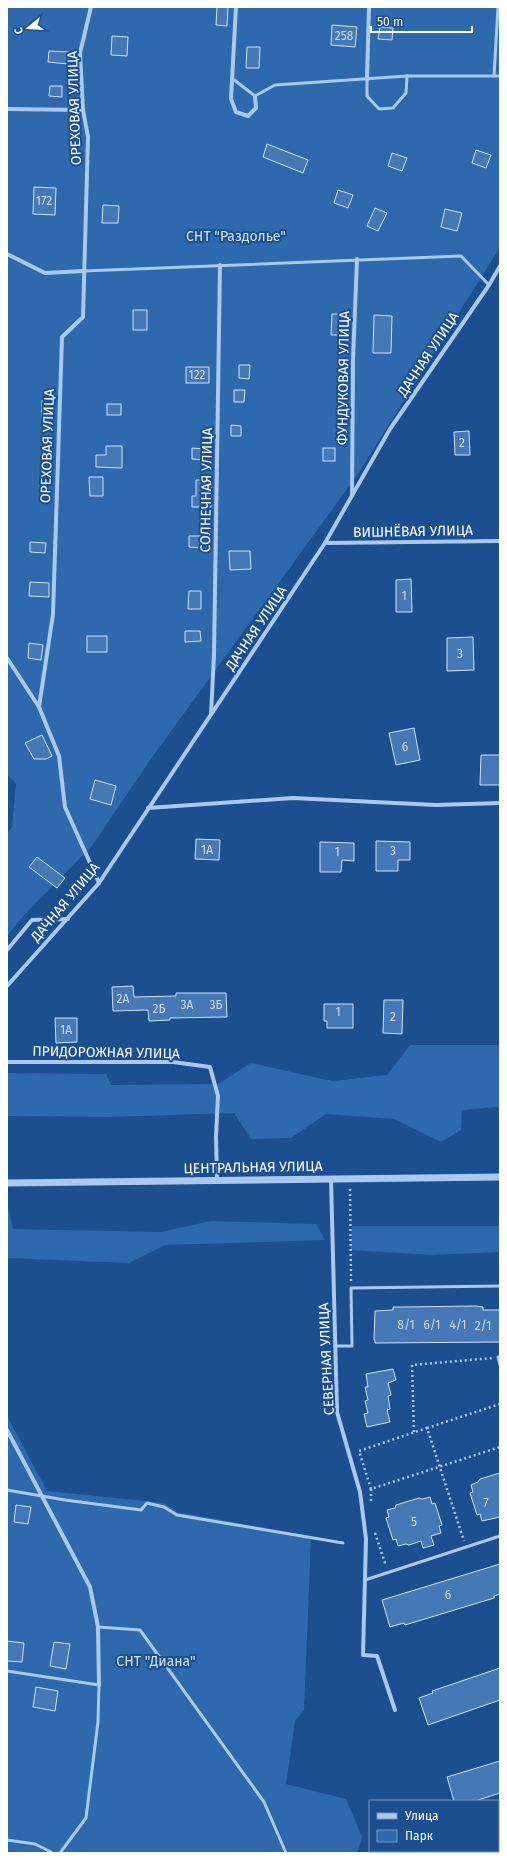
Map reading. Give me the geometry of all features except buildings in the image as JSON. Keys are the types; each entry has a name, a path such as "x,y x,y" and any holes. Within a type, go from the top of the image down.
{"street":[{"name":"ОРЕХОВАЯ УЛИЦА","path":"39,707 53,614 62,337 83,317 88,137 83,110 80,53 91,7"},
{"path":"236,7 231,99 236,112 248,116 256,108 255,96"},
{"path":"367,79 369,7"},
{"path":"7,109 83,110"},
{"path":"7,254 45,273 84,271"},
{"name":"ФУНДУКОВАЯ УЛИЦА","path":"352,497 353,360 357,259"},
{"name":"СОЛНЕЧНАЯ УЛИЦА","path":"211,715 214,655 220,265"},
{"name":"ДАЧНАЯ УЛИЦА","path":"7,986 99,884 148,808 326,543 390,429 489,285 500,266"},
{"name":"ВИШНЁВАЯ УЛИЦА","path":"326,543 500,541"},
{"path":"7,658 39,707 59,756 65,807 99,884"},
{"path":"148,808 293,798 436,805 500,803"},
{"path":"7,950 32,920 68,919"},
{"name":"ПРИДОРОЖНАЯ УЛИЦА","path":"7,1062 173,1062 210,1067 218,1096 216,1136 217,1180"},
{"name":"ЦЕНТРАЛЬНАЯ УЛИЦА","path":"7,1183 500,1177"},
{"name":"СЕВЕРНАЯ УЛИЦА","path":"331,1179 337,1412 360,1492 366,1539 363,1655 378,1656 395,1710"},
{"path":"7,1430 90,1587 98,1627 99,1685"}],"lane":[{"path":"494,76 498,7"},
{"path":"233,80 255,96 275,85 407,76 500,76"},
{"path":"367,79 367,96 379,109 394,108 406,93 407,76"},
{"path":"84,271 461,256 489,285"},
{"path":"336,1346 352,1346 351,1288 500,1286"},
{"path":"499,1357 500,1365"},
{"path":"7,1490 141,1510 147,1503 164,1507 177,1514 343,1543"},
{"path":"365,1580 500,1536"},
{"path":"98,1627 140,1630 264,1802 286,1853"},
{"path":"7,1670 99,1685 98,1722 86,1818 60,1853"},
{"path":"7,1840 35,1844 53,1853"}],"path":[{"path":"350,1179 351,1288"},
{"path":"414,1432 412,1365 499,1357"},
{"path":"371,1508 371,1489 359,1450 500,1404"},
{"path":"426,1428 466,1547"},
{"path":"371,1489 500,1447"},
{"path":"373,1528 389,1572"}],"green space":[{"name":"СНТ \"Раздолье\"","path":"7,7 500,7 500,247 358,474 153,756 91,847 25,914 7,936 7,834 12,827 16,784 7,774"},
{"path":"410,1045 500,1045 500,1109 497,1107 462,1110 461,1130 441,1142 394,1119 326,1114 291,1138 251,1139 234,1113 109,1117 7,1116 7,1073 106,1074 111,1085 218,1084 251,1063 332,1081 387,1075"},
{"path":"7,1203 13,1229 161,1232 211,1221 316,1224 325,1240 165,1245 129,1263 7,1258"},
{"path":"352,1226 500,1226 500,1252 432,1255 351,1250"},
{"name":"СНТ \"Диана\"","path":"7,1416 47,1491 164,1503 177,1512 311,1536 304,1710 295,1721 286,1784 346,1799 362,1837 357,1853 7,1853"}]}
